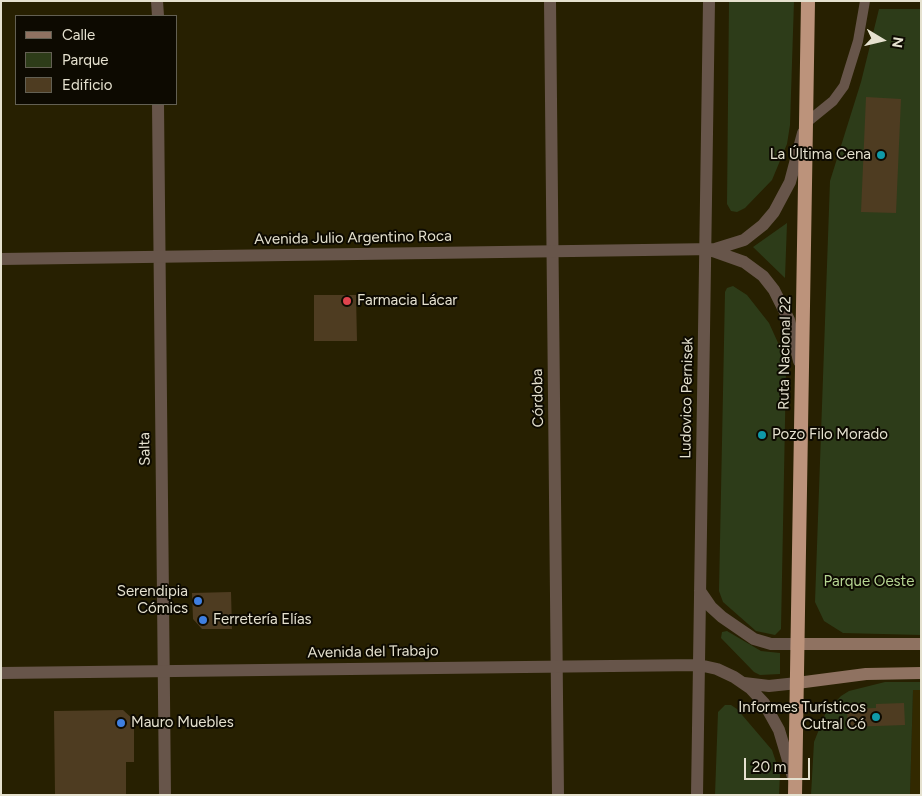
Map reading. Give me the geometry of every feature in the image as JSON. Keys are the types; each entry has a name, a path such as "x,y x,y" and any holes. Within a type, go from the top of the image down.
{"highway":[{"name":"Ruta Nacional 22","path":"795,789 808,1"}],"main road":[{"path":"797,644 921,644"},
{"path":"797,683 866,674 921,674"}],"street":[{"path":"157,1 158,15"},
{"name":"Córdoba","path":"550,1 558,795"},
{"name":"Ludovico Pernisek","path":"697,795 709,1"},
{"name":"Salta","path":"158,105 165,795"},
{"name":"Avenida Julio Argentino Roca","path":"1,258 705,250 723,248 744,240 757,231 774,212 790,182 806,123"},
{"name":"Avenida Julio Argentino Roca","path":"705,250 737,258 757,271 768,282 786,312 801,371"},
{"path":"700,591 716,612 754,639 771,644 797,644"},
{"name":"Avenida del Trabajo","path":"1,673 699,665 717,669 742,682 764,702 775,721 795,789"},
{"name":"Avenida del Trabajo","path":"742,682 769,686 797,683"}],"lane":[{"path":"806,123 833,101 848,78 858,41 865,1"}],"shaded area":[{"path":"913,690 921,690 921,795 910,795"}],"green space":[{"path":"729,1 794,1 790,125 787,144 772,180 745,208 737,212 731,211 727,204"},
{"name":"Parque Oeste","path":"879,9 921,9 921,635 843,633 824,621 815,602 830,181 861,82"},
{"path":"787,223 785,278 753,247"},
{"path":"733,286 747,295 769,323 779,345 786,370 781,629 775,635 756,631 723,602 719,591 725,292 727,288"},
{"path":"727,631 761,651 780,653 780,674 760,675 754,672 721,638 722,632"},
{"path":"885,682 921,682 921,690 913,690 910,795 811,795 814,742 826,712 841,696 849,691"},
{"path":"725,705 731,705 737,709 772,750 780,774 779,795 715,795 718,712"}],"building":[{"name":"La Última Cena","path":"866,97 901,99 896,213 861,212"},
{"path":"314,295 356,295 357,341 314,341"},
{"path":"231,592 232,629 202,629 193,619 192,593"},
{"name":"Informes Turísticos Cutral Có","path":"904,703 905,725 848,727 847,709 876,708 876,704"},
{"path":"123,710 134,720 134,762 126,762 126,795 55,795 54,711"}],"place":[{"name":"La Última Cena","path":"881,155"},
{"name":"Farmacia Lácar","path":"347,301"},
{"name":"Pozo Filo Morado","path":"762,435"},
{"name":"Serendipia Cómics","path":"198,601"},
{"name":"Ferretería Elías","path":"203,620"},
{"name":"Informes Turísticos Cutral Có","path":"876,717"},
{"name":"Mauro Muebles","path":"121,723"}]}
